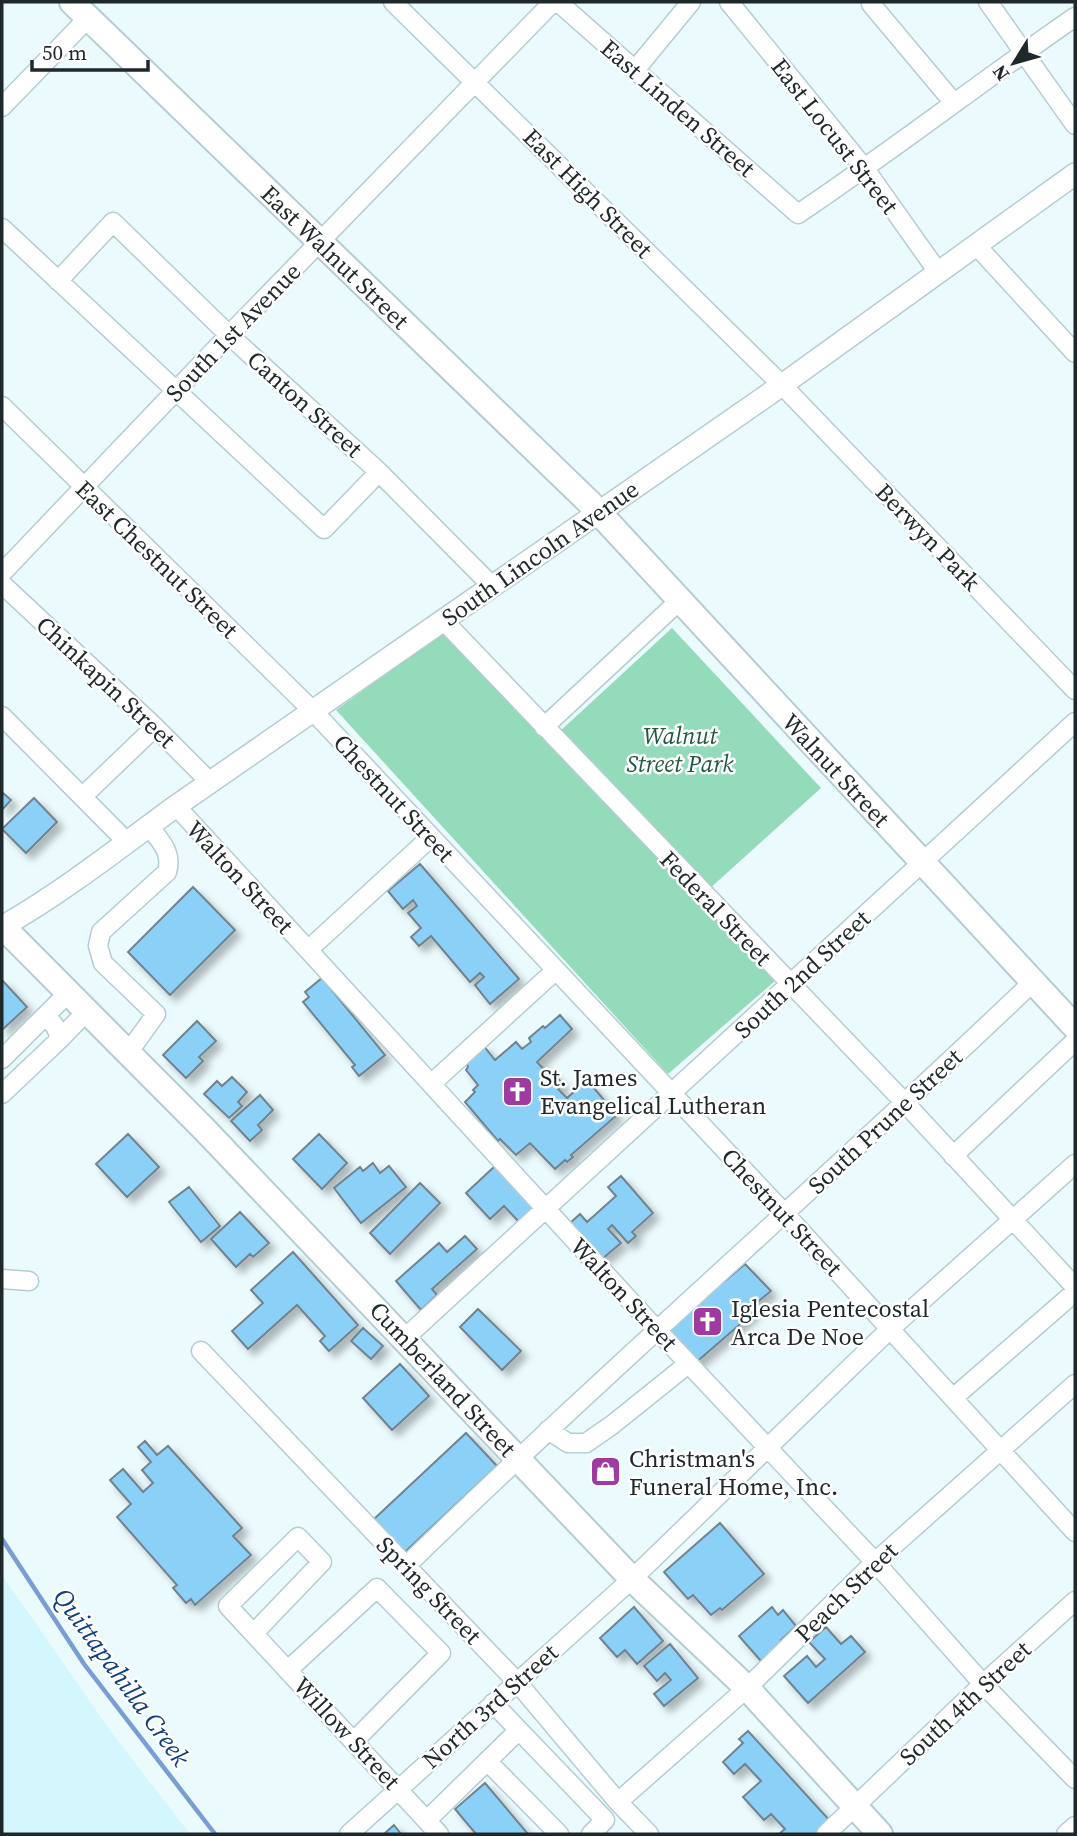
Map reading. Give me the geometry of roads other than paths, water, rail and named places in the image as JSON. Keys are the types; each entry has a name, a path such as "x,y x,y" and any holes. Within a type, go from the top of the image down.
{"highway":[{"name":"East Walnut Street","path":"80,10 598,512"},
{"name":"Walnut Street","path":"598,512 1075,1027"},
{"name":"Cumberland Street","path":"2,926 405,1338 632,1579 747,1688 880,1834"}],"main road":[{"name":"South Lincoln Avenue","path":"2,926 28,912 210,782 782,385 1075,174"}],"street":[{"name":"East High Street","path":"393,2 782,385"},
{"name":"South 1st Avenue","path":"2,573 318,242 555,2"},
{"name":"East Linden Street","path":"555,2 798,214 865,169"},
{"path":"635,70 691,2"},
{"name":"East Locust Street","path":"729,2 865,169 938,272"},
{"path":"988,2 1075,125"},
{"path":"871,4 954,103"},
{"path":"2,107 80,10"},
{"path":"865,169 1075,17"},
{"name":"Canton Street","path":"58,281 113,222 229,335 379,472 492,586"},
{"path":"2,228 324,529 379,472"},
{"path":"976,245 1072,344"},
{"name":"Berwyn Park","path":"782,385 1075,690"},
{"name":"East Chestnut Street","path":"2,406 313,711"},
{"name":"Chinkapin Street","path":"2,583 210,782"},
{"path":"544,727 679,601"},
{"name":"Federal Street","path":"443,620 906,1104 1075,1290"},
{"name":"Chestnut Street","path":"313,711 785,1214 1075,1532"},
{"path":"2,716 127,842"},
{"name":"South 2nd Street","path":"405,1338 1075,722"},
{"path":"83,796 155,727"},
{"name":"Walton Street","path":"176,806 688,1364 875,1562 983,1684 1069,1759 1075,1779"},
{"path":"128,1053 156,1014 103,963 98,946 101,932 167,872 170,862 168,852 149,826"},
{"path":"308,950 431,837"},
{"path":"431,1084 556,970"},
{"name":"South Prune Street","path":"406,1566 656,1329 906,1104 1034,981"},
{"path":"2,1059 68,993"},
{"path":"2,1094 87,1011"},
{"path":"43,1018 55,1025 59,1040"},
{"path":"953,1156 1075,1041"},
{"name":"North 3rd Street","path":"349,1834 632,1579 890,1329 1075,1164"},
{"path":"2,1279 29,1281"},
{"path":"953,1398 1075,1290"},
{"name":"Spring Street","path":"201,1351 517,1682 618,1802 649,1834"},
{"path":"548,1430 568,1444 586,1443 688,1364"},
{"name":"Peach Street","path":"618,1802 747,1688 875,1562 1075,1384"},
{"name":"Willow Street","path":"254,1633 322,1562 298,1537 228,1606 439,1834"},
{"path":"288,1670 377,1588 440,1654 354,1741"},
{"name":"South 4th Street","path":"826,1834 983,1684 1075,1601"},
{"path":"493,1703 605,1820 591,1834"},
{"path":"427,1820 519,1730"},
{"path":"488,1762 559,1834"},
{"path":"1066,1834 1075,1826"}],"waterway":[{"name":"Quittapahilla Creek","path":"2,1539 84,1664 215,1834"}],"place":[{"name":"St. James Evangelical Lutheran","path":"517,1091"},
{"name":"Iglesia Pentecostal Arca De Noe","path":"708,1322"},
{"name":"Christman's Funeral Home, Inc.","path":"606,1472"}],"park label":[{"name":"Walnut Street Park","path":"680,749"}]}
